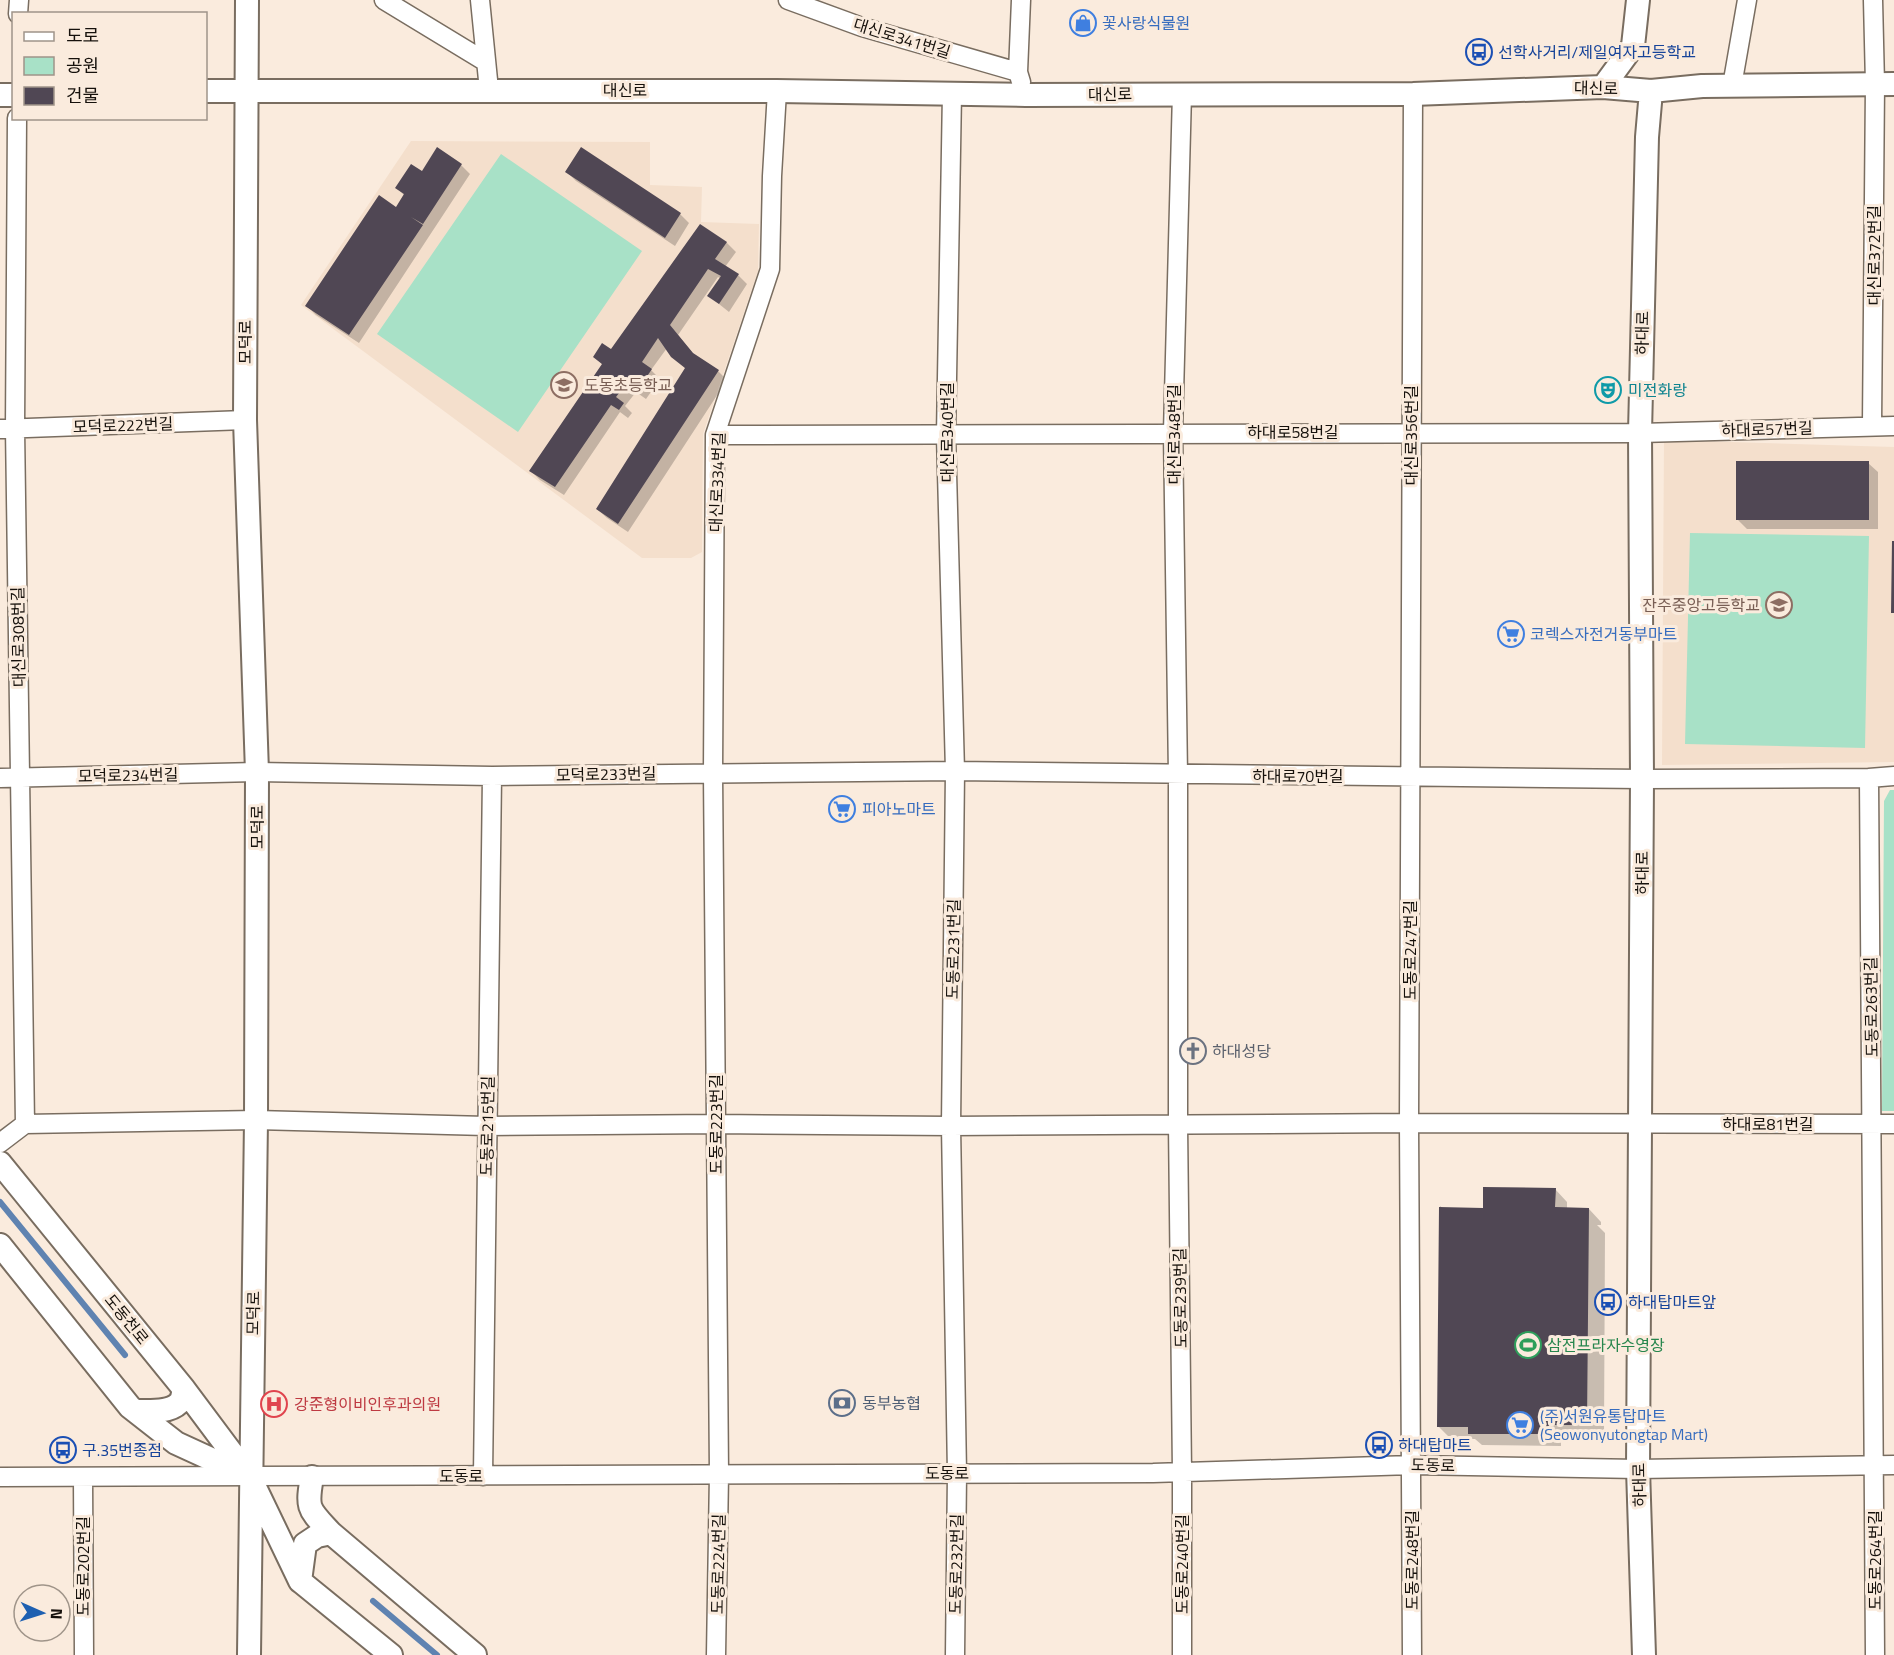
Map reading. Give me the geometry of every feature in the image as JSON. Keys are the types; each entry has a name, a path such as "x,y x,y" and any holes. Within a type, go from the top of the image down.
{"street":[{"name":"모덕로","path":"247,0 245,420 257,772 256,1120 249,1655"},
{"path":"384,0 486,62"},
{"path":"480,0 489,90"},
{"name":"대신로341번길","path":"788,0 862,27 1018,72"},
{"path":"1021,0 1018,72 1026,95"},
{"path":"1603,87 1633,45 1638,0"},
{"path":"1732,86 1747,0"},
{"name":"대신로372번길","path":"1872,425 1884,84 1873,0"},
{"name":"대신로","path":"207,91 777,91 1026,95 1413,94 1603,87 1651,91 1702,86 1884,84"},
{"name":"대신로334번길","path":"713,773 715,435 770,269 777,91"},
{"name":"하대로","path":"1644,1655 1638,1469 1642,779 1640,433 1647,137 1651,91"},
{"name":"대신로340번길","path":"952,93 946,435 955,771"},
{"name":"대신로348번길","path":"1178,775 1173,432 1182,93"},
{"name":"대신로356번길","path":"1411,776 1413,94"},
{"name":"대신로308번길","path":"17,120 8,429 19,778 25,1124"},
{"name":"모덕로222번길","path":"8,429 245,420"},
{"name":"하대로57번길","path":"1640,433 1894,426"},
{"name":"하대로58번길","path":"715,435 1173,432 1640,433"},
{"name":"모덕로233번길","path":"257,772 492,776 955,771"},
{"name":"하대로70번길","path":"955,771 1642,779"},
{"name":"도동로231번길","path":"955,771 951,1126 957,1473"},
{"name":"모덕로234번길","path":"0,778 257,772"},
{"name":"도동로223번길","path":"713,773 719,1474"},
{"name":"도동로239번길","path":"1178,775 1178,1124 1182,1473"},
{"name":"도동로215번길","path":"483,1476 492,776"},
{"name":"도동로247번길","path":"1411,776 1409,1123 1412,1465"},
{"path":"1642,779 1894,776"},
{"name":"도동로263번길","path":"1869,778 1875,1464"},
{"path":"0,1143 25,1124 256,1120 486,1126 1641,1123"},
{"name":"하대로81번길","path":"1641,1123 1894,1124"},
{"name":"도동천로","path":"0,1163 184,1389 250,1478 300,1581 391,1655"},
{"path":"0,1245 130,1407 176,1443 250,1478"},
{"path":"136,1411 157,1411 173,1407 180,1402 184,1389"},
{"name":"도동로264번길","path":"1875,1464 1875,1655"},
{"name":"도동로","path":"0,1477 250,1478 1182,1473 1412,1465 1638,1469 1894,1465"},
{"name":"도동로248번길","path":"1412,1465 1412,1655"},
{"name":"도동로232번길","path":"955,1655 957,1473"},
{"name":"도동로240번길","path":"1182,1473 1182,1655"},
{"name":"도동로224번길","path":"716,1655 719,1474"},
{"path":"312,1477 308,1500 312,1512 331,1533 475,1655"},
{"name":"도동로202번길","path":"83,1478 84,1655"},
{"path":"300,1581 305,1544 317,1536 331,1533"}],"shaded area":[{"name":"도동초등학교","path":"411,141 650,142 650,185 702,187 701,222 759,224 758,271 703,434 702,552 691,558 642,558 301,305"},
{"name":"잔주중앙고등학교","path":"1664,440 1894,447 1894,762 1662,765"}],"green space":[{"path":"501,154 642,251 518,432 377,334"},
{"path":"1690,533 1869,536 1865,748 1685,744"},
{"path":"1890,790 1894,790 1894,1111 1882,1111 1884,801"}],"building":[{"path":"437,147 462,164 423,224 411,217 423,225 349,335 305,306 379,195 396,207 404,194 395,188 411,164 422,171"},
{"path":"581,147 681,213 665,238 565,172"},
{"path":"700,224 727,242 715,259 739,274 719,304 707,296 721,276 708,269 670,325 693,353 719,370 618,524 596,509 685,368 671,357 658,338 642,362 652,369 637,391 626,384 616,397 624,403 619,410 611,405 555,487 529,471 602,364 593,357 602,343 611,349"},
{"path":"1736,461 1869,461 1869,520 1736,520"},
{"path":"1892,541 1894,541 1894,613 1891,613"},
{"path":"1483,1187 1556,1188 1555,1207 1589,1208 1587,1425 1549,1425 1549,1434 1468,1434 1468,1427 1437,1427 1439,1207 1483,1208"}],"waterway":[{"path":"0,1202 125,1355"},
{"path":"373,1601 437,1655"}],"place":[{"name":"꽃사랑식물원","path":"1083,23"},
{"name":"선학사거리/제일여자고등학교","path":"1479,52"},
{"name":"도동초등학교","path":"564,385"},
{"name":"미전화랑","path":"1608,390"},
{"name":"잔주중앙고등학교","path":"1779,605"},
{"name":"코렉스자전거동부마트","path":"1511,634"},
{"name":"피아노마트","path":"842,809"},
{"name":"하대성당","path":"1193,1051"},
{"name":"하대탑마트앞","path":"1608,1302"},
{"name":"삼전프라자수영장","path":"1528,1345"},
{"name":"동부농협","path":"842,1403"},
{"name":"강준형이비인후과의원","path":"274,1404"},
{"name":"(주)서원유통탑마트 (Seowonyutongtap Mart)","path":"1520,1425"},
{"name":"하대탑마트","path":"1379,1445"},
{"name":"구.35번종점","path":"63,1450"}]}
